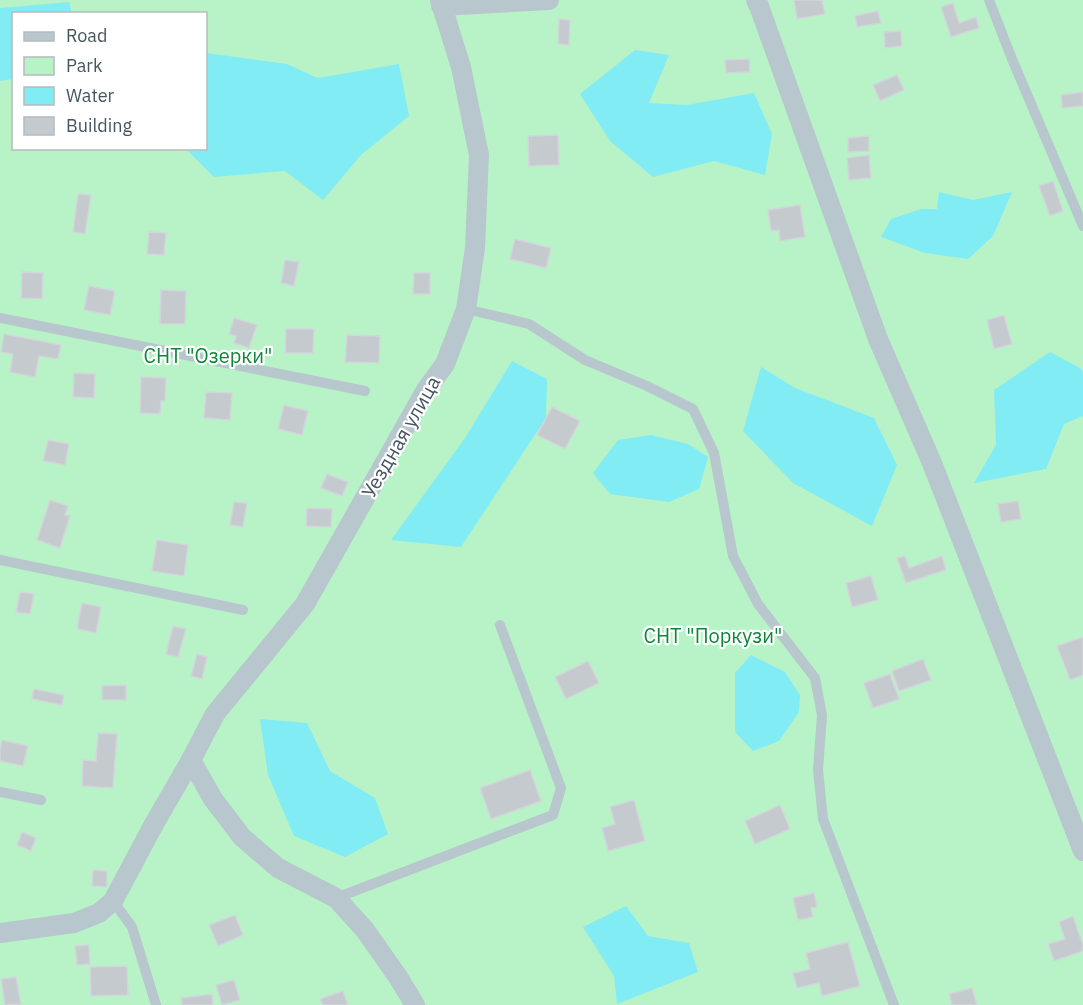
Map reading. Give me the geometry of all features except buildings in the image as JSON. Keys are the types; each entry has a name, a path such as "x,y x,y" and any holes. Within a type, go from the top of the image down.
{"street":[{"path":"441,3 549,0"},
{"path":"756,0 878,339 932,463 1083,851"},
{"name":"Уездная улица","path":"113,901 214,714 305,604 426,390 445,364 466,309 475,248 479,155 461,66 441,3"},
{"path":"191,760 213,799 242,837 278,868 336,898 365,930 415,1005"},
{"path":"0,933 74,923 99,913 113,901"}],"lane":[{"path":"989,0 1083,226"},
{"path":"466,309 529,324 585,360 647,386 693,409 714,453 733,556 758,604 815,678 822,715 818,770 823,819 894,1005"},
{"path":"0,318 365,391"},
{"path":"0,560 243,610"},
{"path":"336,898 553,814 561,788 500,625"},
{"path":"0,792 41,800"},
{"path":"113,901 132,927 156,1005"}],"green space":[{"name":"СНТ \"Поркузи\"","path":"0,0 1083,0 1083,1005 0,1005"}],"water":[{"path":"69,2 72,12 12,12 12,79 0,81 0,8"},
{"path":"635,50 669,55 649,103 687,105 754,93 772,134 765,175 714,161 653,177 610,141 580,94"},
{"path":"207,53 287,64 318,78 399,64 409,116 361,155 323,200 285,171 214,177 187,150 207,150"},
{"path":"939,192 973,200 1012,192 993,236 968,259 925,253 881,237 891,219 921,209 937,209"},
{"path":"1050,352 1080,368 1083,372 1083,416 1064,424 1046,469 974,483 996,445 994,390"},
{"path":"512,361 547,379 546,418 461,547 391,540 465,438"},
{"path":"761,367 795,388 874,418 897,465 872,526 793,483 743,431"},
{"path":"651,435 688,444 708,457 699,489 669,502 610,494 593,473 618,440"},
{"path":"751,655 785,672 800,695 799,712 779,741 753,751 735,732 735,673"},
{"path":"260,719 307,723 330,771 375,798 388,834 345,857 294,836 268,775"},
{"path":"626,906 648,936 689,943 698,972 617,1004 614,976 583,927"}],"park label":[{"name":"СНТ \"Озерки\"","path":"208,356"}]}
